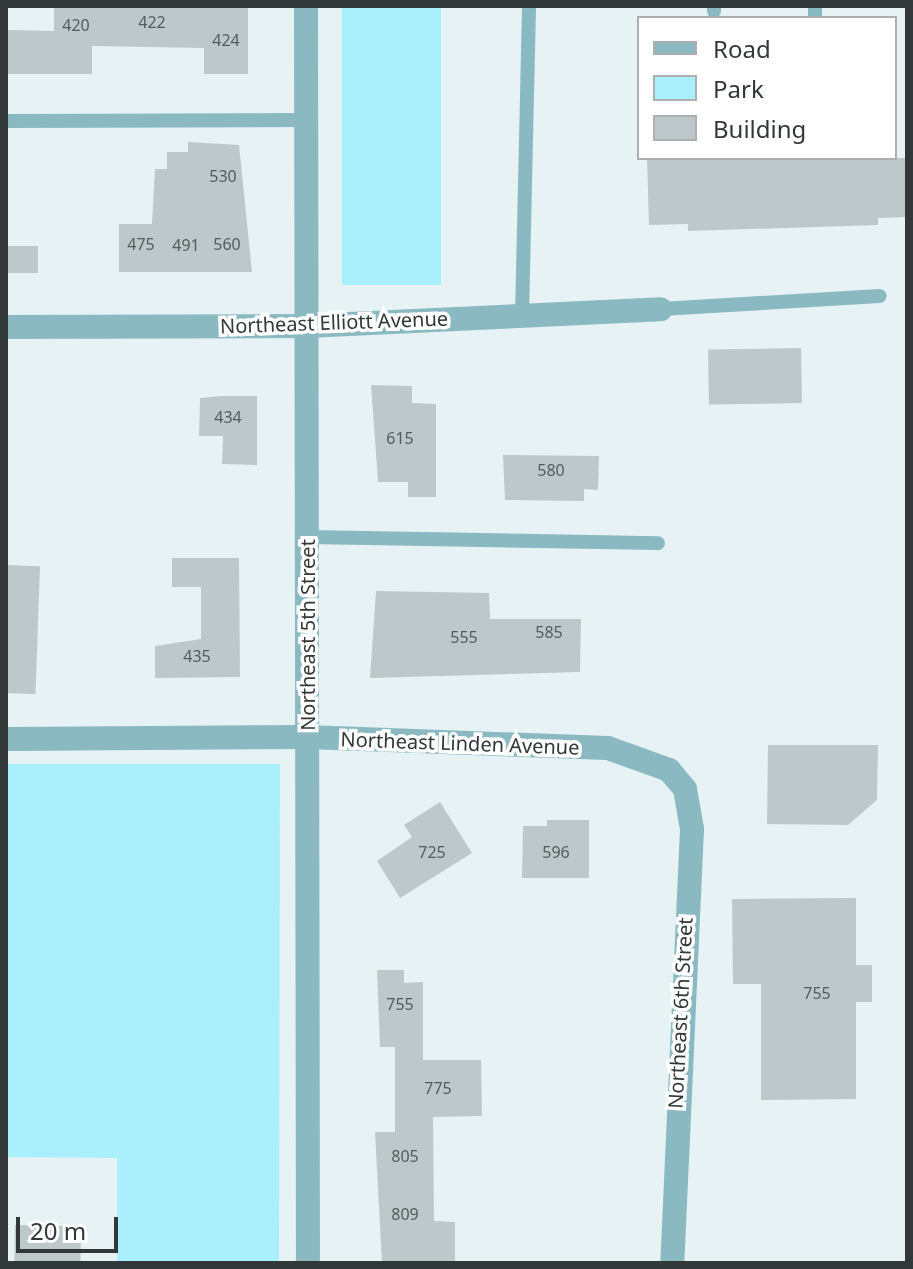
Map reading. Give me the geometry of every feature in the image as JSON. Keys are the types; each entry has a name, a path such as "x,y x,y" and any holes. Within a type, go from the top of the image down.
{"street":[{"name":"Northeast 5th Street","path":"306,6 308,1263"},
{"name":"Northeast Elliott Avenue","path":"6,327 307,326 661,309"},
{"name":"Northeast Linden Avenue","path":"6,739 307,737 623,749 669,770"},
{"name":"Northeast 6th Street","path":"669,770 685,789 692,829 672,1263"}],"lane":[{"path":"522,316 529,6"},
{"path":"6,121 306,120"},
{"path":"661,309 880,296"},
{"path":"307,537 658,543"}],"green space":[{"path":"342,6 441,6 441,285 342,285"},
{"path":"6,764 280,764 279,1263 117,1263 117,1158 6,1157"}],"building":[{"path":"54,6 248,6 248,74 204,74 204,48 92,46 92,74 8,74 8,30 54,31"},
{"path":"188,142 239,145 252,272 119,272 119,224 152,224 155,169 167,169 167,152 188,152"},
{"path":"907,158 907,217 878,218 878,225 688,231 688,224 649,225 647,160"},
{"path":"6,246 38,246 38,273 6,273"},
{"path":"801,348 802,403 709,405 708,350"},
{"path":"371,385 412,386 412,403 436,404 436,497 408,497 408,482 378,482"},
{"path":"257,396 257,465 222,464 223,436 199,436 200,398"},
{"path":"503,455 599,456 598,490 584,489 584,501 505,500"},
{"path":"172,558 239,558 240,677 155,678 155,646 201,639 201,587 172,587"},
{"path":"6,565 40,566 36,694 6,693"},
{"path":"376,591 489,593 490,619 581,619 580,672 370,678"},
{"path":"768,745 878,745 877,800 848,825 767,824"},
{"path":"440,802 472,853 400,898 377,861 412,837 404,825"},
{"path":"547,820 589,820 589,878 522,878 523,826 547,826"},
{"path":"856,898 856,965 872,965 872,1002 856,1002 856,1099 761,1100 761,984 733,984 732,899"},
{"path":"377,970 404,970 404,983 423,982 423,1060 481,1060 482,1116 433,1117 434,1221 455,1222 455,1263 382,1263 375,1132 395,1132 395,1047 380,1047"},
{"path":"15,1225 81,1226 80,1263 14,1263"}]}
